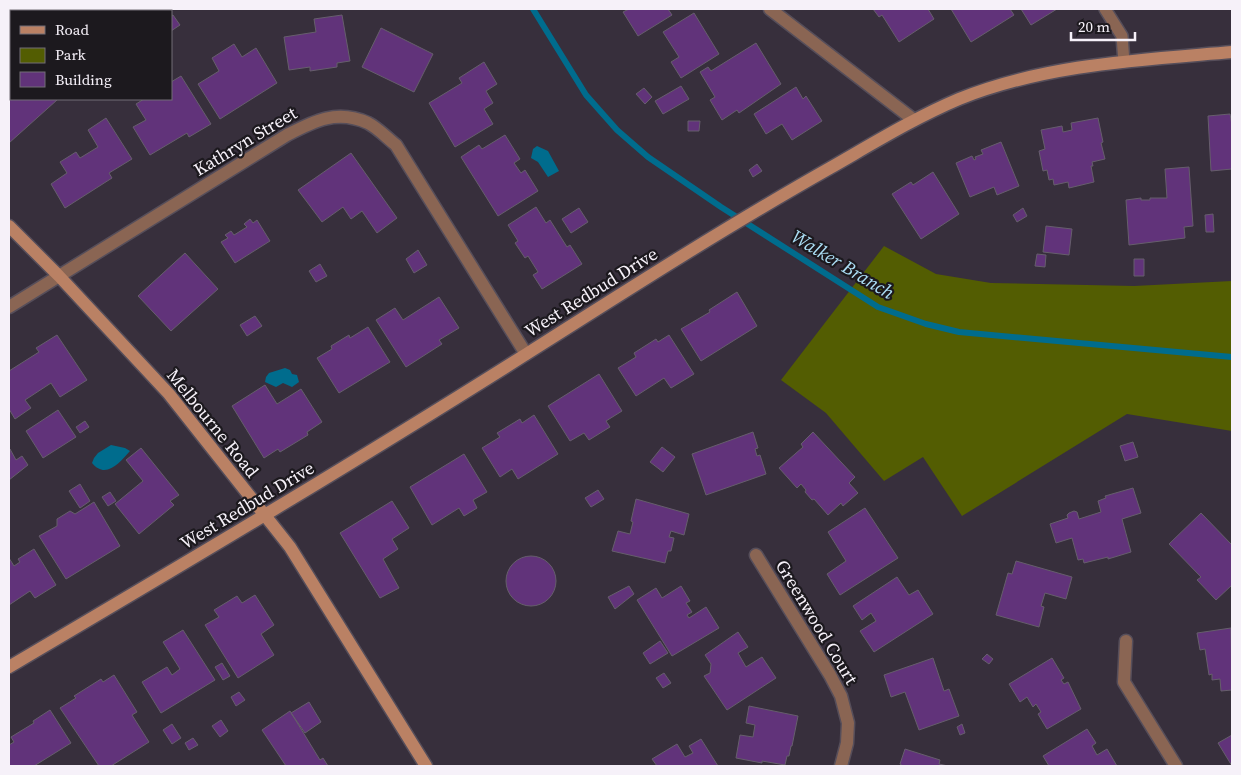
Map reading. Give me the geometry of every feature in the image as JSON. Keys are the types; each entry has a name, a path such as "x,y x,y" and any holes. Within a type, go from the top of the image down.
{"street":[{"path":"770,9 914,120"},
{"name":"West Redbud Drive","path":"9,667 265,516 696,246 914,120 960,99 1007,83 1053,72 1102,64 1232,52"},
{"name":"Kathryn Street","path":"9,307 287,134 316,120 340,116 369,123 396,145 526,354"},
{"name":"Melbourne Road","path":"9,226 59,276 169,394 290,547 426,766"},
{"name":"Greenwood Court","path":"756,555 841,696 848,723 847,743 841,766"},
{"path":"1126,641 1124,682 1176,766"}],"lane":[{"path":"1105,9 1122,36 1124,62"}],"green space":[{"path":"884,246 936,274 991,283 1134,286 1232,281 1232,431 1127,414 962,516 923,457 884,481 826,413 781,380"}],"water":[{"path":"537,146 548,151 559,171 548,177 538,162 531,158 533,149"},
{"path":"285,368 290,370 292,374 297,375 299,382 292,387 283,383 276,387 265,382 269,373"},
{"path":"111,445 130,451 112,468 102,470 97,468 92,463 94,458 98,453"}],"building":[{"path":"629,9 668,9 672,15 638,36 623,12"},
{"path":"873,9 928,9 934,19 899,42 882,15 879,17"},
{"path":"951,9 1010,9 1014,15 971,42"},
{"path":"1021,9 1057,9 1031,25"},
{"path":"694,13 719,54 681,78 671,62 679,57 663,32"},
{"path":"342,15 350,61 337,63 337,67 310,71 310,67 289,70 284,37 316,32 314,19"},
{"path":"172,16 180,25 172,30"},
{"path":"381,28 433,54 414,92 362,67"},
{"path":"756,43 781,84 739,113 737,110 722,120 710,100 715,97 700,72 708,67 711,71"},
{"path":"234,44 242,57 256,48 277,83 220,119 198,84 219,71 212,58"},
{"path":"484,62 497,84 486,91 493,103 484,109 493,124 455,147 429,103 462,83 459,78"},
{"path":"181,76 211,124 189,137 187,133 150,155 133,127 146,120 136,104 142,100 172,100 172,81"},
{"path":"9,79 10,100 57,100 9,143"},
{"path":"681,86 689,99 663,114 655,101"},
{"path":"796,87 803,99 806,96 822,121 792,140 782,124 766,134 754,114"},
{"path":"644,88 652,97 645,104 636,94"},
{"path":"1230,114 1232,125 1232,169 1211,171 1208,116"},
{"path":"106,118 132,159 109,173 112,178 65,208 51,184 67,173 60,162 76,152 80,158 98,147 88,130"},
{"path":"1098,118 1105,159 1092,162 1094,182 1069,188 1068,182 1054,185 1053,179 1049,180 1047,170 1043,171 1039,151 1045,149 1041,130 1062,126 1063,132 1072,130 1071,123"},
{"path":"688,121 700,121 699,131 688,131"},
{"path":"505,135 520,159 514,163 521,173 525,170 538,191 498,216 461,157 479,145 482,149"},
{"path":"1001,142 1019,186 997,195 994,187 970,197 956,163 972,156 974,160 976,159 975,157 983,154 981,150"},
{"path":"351,153 397,218 377,233 362,211 351,219 343,207 322,222 298,190"},
{"path":"757,164 762,171 753,177 749,170"},
{"path":"1189,167 1193,226 1184,227 1185,238 1129,245 1126,200 1167,198 1165,169"},
{"path":"933,172 959,214 921,239 892,194 911,182 913,185"},
{"path":"536,207 546,223 550,220 567,247 570,245 582,264 542,289 533,275 538,272 528,256 525,258 515,243 518,241 508,225"},
{"path":"579,208 588,222 571,233 562,219"},
{"path":"1023,208 1027,216 1017,222 1013,215"},
{"path":"1213,214 1214,232 1206,232 1205,215"},
{"path":"250,219 253,223 257,220 270,241 235,263 221,242 228,238 225,235 231,231 234,235 247,227 244,224"},
{"path":"1046,226 1072,229 1069,255 1043,252"},
{"path":"418,250 427,265 414,273 406,259"},
{"path":"185,253 218,289 171,331 138,296"},
{"path":"1037,254 1046,255 1045,267 1035,266"},
{"path":"1134,259 1144,259 1144,276 1134,276"},
{"path":"320,264 327,276 316,282 309,271"},
{"path":"737,292 757,326 701,361 681,329 710,312 709,310"},
{"path":"439,297 459,328 439,340 442,344 406,367 376,320 395,308 403,320"},
{"path":"255,316 262,326 247,336 240,325"},
{"path":"368,327 390,362 339,393 317,358 332,349 331,346 349,335 350,338"},
{"path":"57,335 87,380 60,397 51,383 25,400 31,408 15,419 9,409 9,371 39,352 36,348"},
{"path":"669,335 694,374 671,388 664,378 636,396 618,368 636,357 634,353 656,339 658,342"},
{"path":"599,374 622,411 606,421 610,427 589,440 584,433 570,441 548,406"},
{"path":"265,385 277,404 301,389 322,422 307,432 308,435 280,452 278,449 264,458 232,406"},
{"path":"58,410 76,437 43,458 26,431"},
{"path":"534,415 558,454 518,479 512,469 500,477 482,448 500,437 497,433 520,419 522,423"},
{"path":"85,421 89,427 80,433 76,427"},
{"path":"753,432 758,448 755,449 757,456 760,455 766,474 706,495 692,454"},
{"path":"813,432 855,477 849,483 858,493 843,506 841,503 828,515 805,492 806,490 801,484 797,488 779,468 803,447 801,444"},
{"path":"1133,442 1138,457 1125,461 1120,446"},
{"path":"662,447 675,457 663,472 650,462"},
{"path":"141,448 179,495 170,501 174,505 139,534 115,504 143,481 126,460"},
{"path":"10,449 16,460 22,456 28,465 9,480"},
{"path":"464,454 487,492 473,500 477,508 464,516 459,508 432,525 410,487"},
{"path":"80,484 90,501 80,508 69,491"},
{"path":"1133,488 1141,513 1122,519 1131,552 1108,559 1108,557 1084,563 1083,559 1078,560 1072,538 1056,543 1050,524 1068,518 1067,515 1074,511 1077,512 1079,519 1101,512 1098,501 1106,498 1105,496"},
{"path":"598,490 604,499 591,507 585,498"},
{"path":"110,492 116,501 108,506 102,497"},
{"path":"636,499 689,514 684,535 671,531 669,537 674,538 671,551 668,551 665,563 612,551 618,531 630,534"},
{"path":"392,501 409,528 392,539 398,549 383,559 399,588 380,598 340,533"},
{"path":"94,502 120,546 66,579 39,536 57,526 57,519 70,511 75,514"},
{"path":"865,508 898,558 840,595 827,574 846,561 828,532"},
{"path":"1201,513 1232,545 1232,585 1216,600 1197,580 1201,577 1169,544"},
{"path":"34,549 56,585 35,598 30,591 9,605 9,558 14,566 20,562 18,559"},
{"path":"536,556 549,563 555,571 555,591 549,599 541,605 526,606 513,599 507,591 506,576 513,563 521,557"},
{"path":"1016,561 1072,577 1066,599 1045,593 1041,606 1044,607 1039,627 996,615 1008,573 1012,574"},
{"path":"897,577 909,595 918,590 933,614 874,652 860,631 876,621 871,613 862,620 853,606"},
{"path":"629,586 634,594 615,609 608,597"},
{"path":"681,586 690,601 686,603 692,612 687,615 689,618 706,607 719,628 672,656 637,600 656,588 662,598"},
{"path":"255,595 274,625 261,634 274,655 238,678 205,625 219,617 214,610 237,596 242,603"},
{"path":"1231,628 1232,690 1221,691 1220,679 1212,680 1212,674 1209,675 1205,649 1200,650 1197,633"},
{"path":"183,630 215,680 161,713 142,682 167,667 172,675 180,669 163,642"},
{"path":"738,632 748,647 738,653 746,667 762,657 776,678 727,710 704,676 710,673 711,664 705,655"},
{"path":"660,641 668,653 650,664 643,653"},
{"path":"987,654 993,659 989,664 982,659"},
{"path":"933,658 944,691 949,689 959,716 919,730 905,692 891,697 884,675"},
{"path":"1052,658 1064,678 1061,680 1064,684 1068,682 1081,709 1047,729 1038,714 1041,712 1036,704 1033,707 1027,697 1020,702 1009,684"},
{"path":"222,663 230,676 223,680 215,667"},
{"path":"664,673 671,683 663,688 656,678"},
{"path":"114,675 137,712 132,715 149,742 111,766 99,766 60,708 76,698 74,696 101,679 103,682"},
{"path":"239,692 245,700 236,706 231,697"},
{"path":"309,702 321,722 305,733 291,713"},
{"path":"749,706 798,716 792,746 785,765 736,758 740,735 753,737 755,725 746,723"},
{"path":"50,710 71,743 34,766 9,766 9,745 14,742 11,737 34,723 33,721"},
{"path":"290,711 320,760 323,758 328,766 286,766 262,730"},
{"path":"221,720 228,731 220,737 212,726"},
{"path":"172,724 181,738 172,744 163,730"},
{"path":"962,724 965,733 960,735 957,727"},
{"path":"1087,729 1096,743 1092,746 1097,755 1107,749 1117,766 1049,766 1043,756"},
{"path":"1232,735 1232,766 1218,743"},
{"path":"193,738 198,745 189,750 185,743"},
{"path":"701,739 718,766 657,766 652,759 677,744 685,757 693,753 689,746"},
{"path":"905,749 940,760 939,764 948,766 903,766 900,764"}],"waterway":[{"name":"Walker Branch","path":"533,9 586,95 617,130 648,157 721,207 878,307 926,324 959,332 1232,357"}]}
